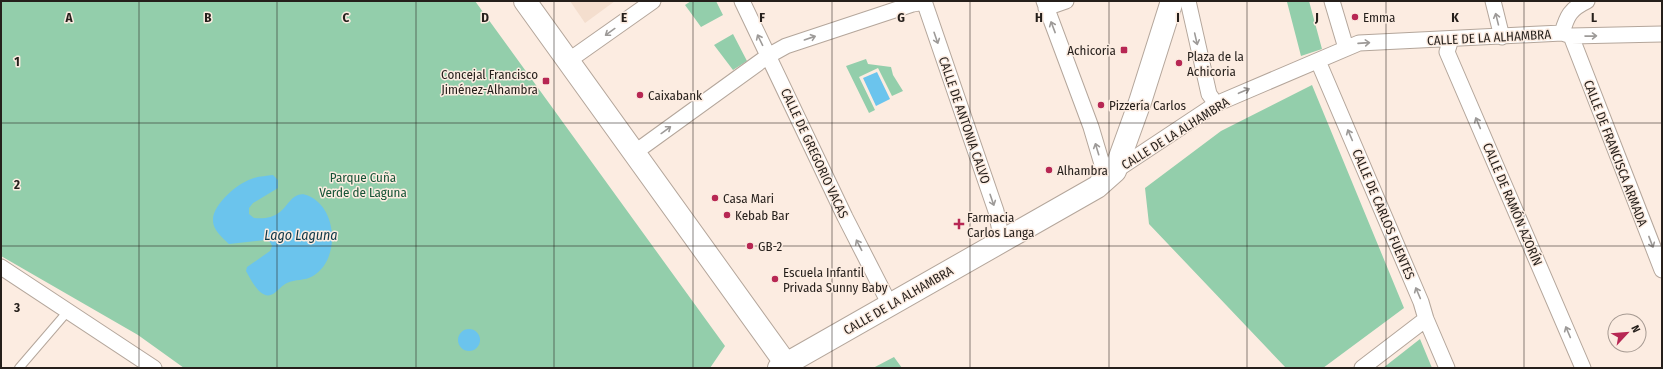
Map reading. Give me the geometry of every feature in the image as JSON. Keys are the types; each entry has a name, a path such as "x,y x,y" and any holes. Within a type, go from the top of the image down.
{"main road":[{"path":"524,1 634,153 785,367"},
{"path":"1115,171 1140,102 1172,1"},
{"name":"CALLE DE LA ALHAMBRA","path":"785,367 890,305 1097,187 1115,171"}],"street":[{"path":"568,61 653,1"},
{"name":"CALLE DE GREGORIO VACAS","path":"742,1 845,217 890,305"},
{"path":"1066,1 1045,5 1091,128 1102,164 1097,187"},
{"path":"1188,1 1209,94 1216,104"},
{"path":"1332,1 1346,48"},
{"path":"1493,1 1502,36"},
{"path":"1566,34 1566,18 1577,6 1587,1"},
{"path":"634,153 768,56 786,46 913,4 924,2"},
{"name":"CALLE DE ANTONIA CALVO","path":"924,2 996,211 1002,241"},
{"name":"CALLE DE LA ALHAMBRA","path":"1115,171 1216,104 1359,43 1566,34 1662,34"},
{"name":"CALLE DE FRANCISCA ARMADA","path":"1566,34 1662,270"},
{"name":"CALLE DE RAMÓN AZORÍN","path":"1451,39 1447,52 1583,368"},
{"name":"CALLE DE CARLOS FUENTES","path":"1318,61 1421,302 1426,319 1447,368"},
{"path":"1,267 154,368"},
{"path":"1362,368 1426,319"}],"lane":[{"path":"22,367 68,311"}],"shaded area":[{"path":"570,1 615,1 585,23"}],"green space":[{"name":"Parque Cuña Verde de Laguna","path":"1,1 475,1 725,346 710,368 184,368 138,335 1,256"},
{"path":"691,1 716,1 723,15 701,27 685,5"},
{"path":"1309,1 1322,49 1301,56 1287,2"},
{"path":"733,34 747,61 733,70 714,45"},
{"path":"866,59 868,64 891,67 893,75 903,91 892,96 878,68 859,77 875,110 869,113 846,66"},
{"path":"1312,85 1404,308 1323,368 1286,368 1149,224 1145,188 1221,131"},
{"path":"1420,339 1432,368 1383,368"},
{"path":"894,357 902,368 873,368"}],"water":[{"path":"877,72 890,99 876,106 863,78"},
{"name":"Lago Laguna","path":"273,175 278,180 278,188 253,203 249,208 249,214 254,218 271,217 280,212 296,196 304,194 319,203 326,212 332,235 328,259 322,269 310,278 290,282 285,284 273,294 264,295 257,288 246,271 247,267 270,251 272,246 270,242 265,240 229,244 216,231 213,221 217,208 234,189 248,180 261,176"},
{"path":"469,329 477,332 480,340 477,348 469,351 461,348 458,340 461,332"}],"place":[{"name":"Emma","path":"1355,17"},
{"name":"Achicoria","path":"1124,50"},
{"name":"Plaza de la Achicoria","path":"1179,63"},
{"name":"Concejal Francisco Jiménez-Alhambra","path":"546,81"},
{"name":"Caixabank","path":"640,95"},
{"name":"Pizzería Carlos","path":"1101,105"},
{"name":"Alhambra","path":"1049,170"},
{"name":"Casa Mari","path":"715,198"},
{"name":"Kebab Bar","path":"727,215"},
{"name":"Farmacia Carlos Langa","path":"959,224"},
{"name":"GB-2","path":"750,246"},
{"name":"Escuela Infantil Privada Sunny Baby","path":"775,279"}]}
